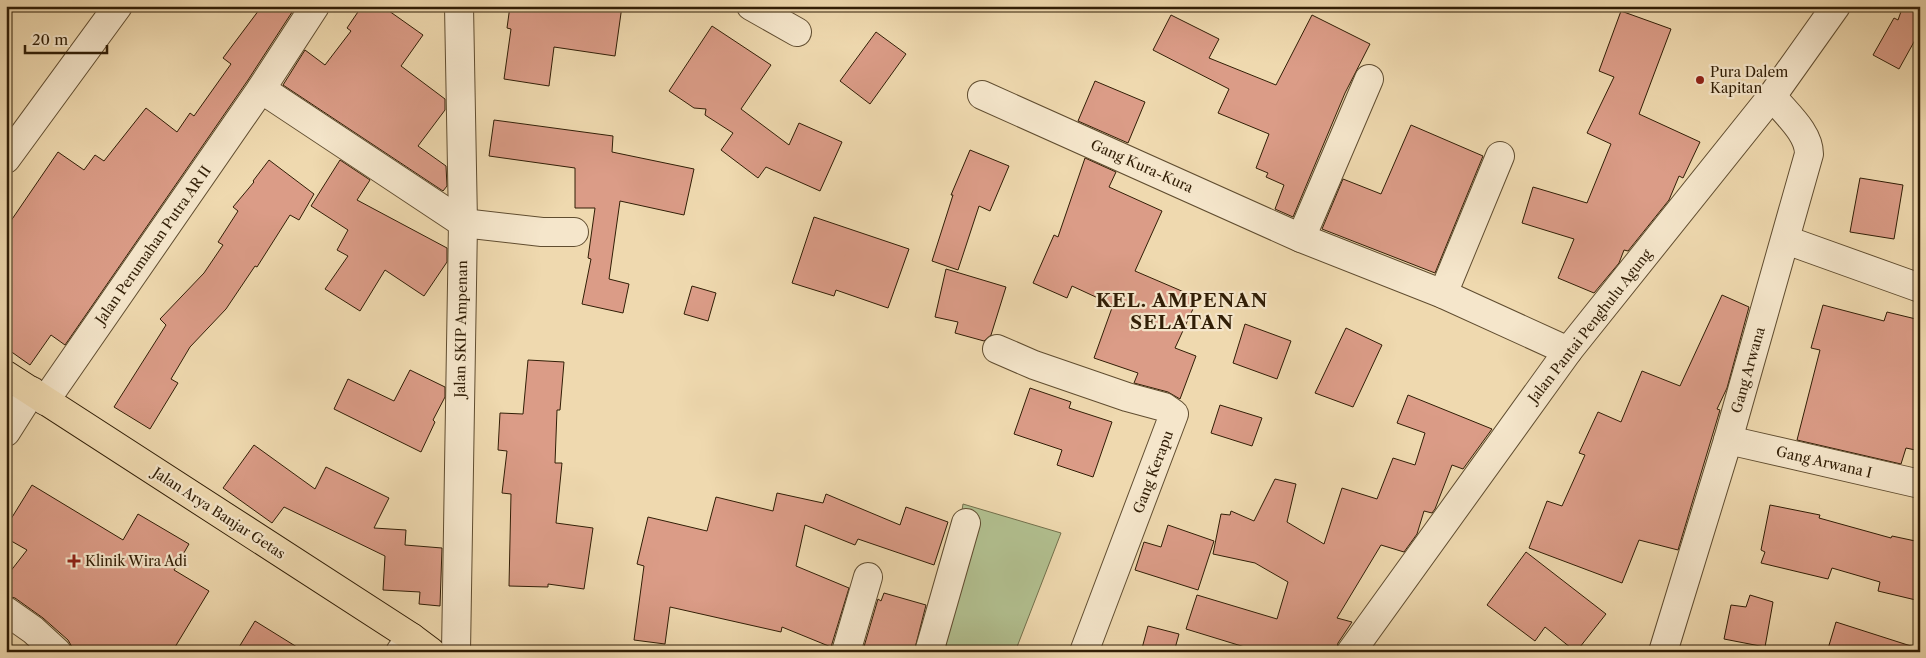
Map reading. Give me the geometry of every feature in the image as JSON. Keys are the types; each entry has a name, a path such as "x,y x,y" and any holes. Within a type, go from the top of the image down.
{"highway":[{"name":"Jalan Arya Banjar Getas","path":"6,375 414,647"}],"street":[{"path":"6,159 118,6"},
{"name":"Jalan Perumahan Putra AR II","path":"6,432 39,396 261,89 315,6"},
{"name":"Jalan SKIP Ampenan","path":"456,652 463,223 459,6"},
{"path":"751,6 797,32"},
{"name":"Jalan Pantai Penghulu Agung","path":"1352,652 1568,351 1772,96 1836,6"},
{"path":"1301,238 1369,79"},
{"path":"261,89 463,223 542,232 574,232"},
{"name":"Gang Kura-Kura","path":"982,95 1301,238 1443,294 1568,351"},
{"name":"Gang Arwana","path":"1663,652 1728,440 1809,154 1809,146 1805,137 1772,96"},
{"path":"1443,294 1500,156"},
{"path":"1786,240 1920,288"},
{"name":"Gang Kerapu","path":"997,349 1034,365 1127,398 1164,407 1174,414 1084,652"},
{"name":"Gang Arwana I","path":"1728,440 1920,484"},
{"path":"930,652 966,522"},
{"path":"846,652 868,577"},
{"path":"6,611 33,630 57,652"}],"green space":[{"path":"963,504 1061,533 1015,652 946,652 949,593"}],"building":[{"path":"262,6 296,6 248,80 65,345 51,335 30,365 6,348 6,228 58,152 84,170 95,155 104,161 146,108 177,132 190,113 194,116 231,64 223,58"},
{"path":"362,6 382,6 423,35 401,66 445,99 445,110 418,146 446,166 447,186 443,191 283,85 305,50 325,65 351,31 347,28"},
{"path":"510,6 622,6 615,56 554,47 549,86 504,79 511,29 507,28"},
{"path":"1903,6 1920,6 1920,31 1899,69 1873,55 1894,18 1898,20"},
{"path":"1621,11 1671,29 1639,114 1700,142 1683,178 1679,176 1669,200 1628,251 1624,250 1619,263 1594,293 1558,278 1574,239 1522,223 1533,187 1587,203 1611,144 1587,133 1614,77 1599,71"},
{"path":"1171,15 1219,39 1209,58 1276,85 1312,15 1370,44 1345,93 1293,217 1275,209 1284,185 1266,177 1268,173 1256,168 1269,134 1218,113 1229,89 1153,50"},
{"path":"712,26 771,65 741,109 789,145 799,123 842,142 820,191 766,167 758,178 721,150 733,133 705,115 706,109 694,108 669,91"},
{"path":"876,32 906,54 870,104 840,81"},
{"path":"1095,81 1145,102 1128,143 1078,121"},
{"path":"494,120 613,136 612,152 694,169 684,215 620,201 609,279 629,284 623,313 582,304 591,259 588,258 595,208 575,208 575,168 489,156"},
{"path":"1411,125 1483,156 1435,273 1322,229 1343,179 1381,194"},
{"path":"970,150 1009,166 990,211 979,206 958,270 932,261 953,195 951,195"},
{"path":"1085,158 1116,172 1109,187 1162,211 1135,271 1198,298 1175,348 1196,356 1180,399 1168,392 1134,383 1138,373 1094,358 1113,305 1072,286 1067,298 1033,283 1054,235 1058,237"},
{"path":"269,160 314,194 299,220 290,215 257,267 255,266 226,309 190,347 171,379 178,383 150,429 114,407 166,325 160,319 204,273 223,245 218,242 238,211 233,207"},
{"path":"340,160 370,180 357,200 447,248 447,262 424,296 385,270 360,311 325,289 348,256 337,250 348,230 311,206"},
{"path":"1860,178 1903,185 1894,239 1850,232"},
{"path":"814,217 909,249 888,308 836,290 834,296 792,283"},
{"path":"946,269 1006,287 991,335 984,341 955,333 958,322 935,317"},
{"path":"692,286 716,293 708,321 684,314"},
{"path":"1722,295 1749,307 1727,388 1717,409 1720,410 1678,550 1639,540 1622,583 1529,548 1547,501 1562,506 1585,455 1579,453 1598,412 1621,422 1642,371 1680,386"},
{"path":"1823,305 1884,321 1887,312 1920,320 1920,451 1906,448 1901,464 1797,440 1820,350 1811,348"},
{"path":"1245,324 1291,341 1277,379 1233,363"},
{"path":"1346,328 1382,345 1353,407 1315,393"},
{"path":"528,360 564,362 560,410 557,410 555,463 562,463 556,523 593,528 584,589 548,584 548,587 509,586 511,494 502,493 507,451 498,450 500,413 523,414"},
{"path":"410,370 445,387 445,397 433,420 435,422 421,452 334,409 348,379 394,401"},
{"path":"1030,388 1071,402 1069,408 1112,422 1093,477 1057,465 1062,450 1014,434"},
{"path":"1408,395 1492,429 1463,469 1452,465 1435,509 1432,513 1424,511 1417,534 1404,552 1381,545 1337,618 1352,622 1338,643 1336,652 1261,652 1186,629 1197,595 1277,619 1288,582 1255,563 1213,554 1221,514 1230,515 1231,511 1254,521 1275,479 1296,484 1287,522 1324,544 1342,488 1377,499 1393,458 1415,465 1425,433 1397,423"},
{"path":"1220,405 1262,418 1252,446 1211,433"},
{"path":"254,445 315,489 326,467 389,498 374,528 406,530 405,545 442,548 440,606 419,604 420,592 383,590 385,556 284,507 272,523 223,488"},
{"path":"32,485 123,540 138,514 189,544 174,570 209,591 172,652 72,652 72,647 68,640 43,618 15,598 6,596 6,577 27,550 6,538 6,527"},
{"path":"777,493 823,503 826,494 900,525 906,507 948,522 934,565 858,539 855,545 805,525 796,566 849,588 831,647 782,627 781,632 670,607 665,644 634,640 644,566 637,564 648,517 707,531 716,497 773,511"},
{"path":"1770,505 1820,515 1819,518 1891,538 1892,536 1920,542 1920,601 1878,591 1880,582 1832,568 1828,579 1761,563 1765,552 1761,550"},
{"path":"1168,525 1214,541 1198,590 1135,570 1144,542 1161,547"},
{"path":"1526,552 1606,614 1576,652 1545,627 1535,641 1487,605"},
{"path":"884,593 926,605 914,652 870,652 863,650 878,599 881,601"},
{"path":"1750,595 1773,602 1765,647 1724,639 1731,605 1746,607"},
{"path":"255,621 305,652 236,652"},
{"path":"1836,622 1914,647 1913,652 1827,652"},
{"path":"1148,626 1179,634 1174,652 1141,652"}],"place":[{"name":"Pura Dalem Kapitan","path":"1700,80"},
{"name":"Klinik Wira Adi","path":"74,561"}],"district":[{"name":"KEL. AMPENAN SELATAN","path":"1182,311"}]}
